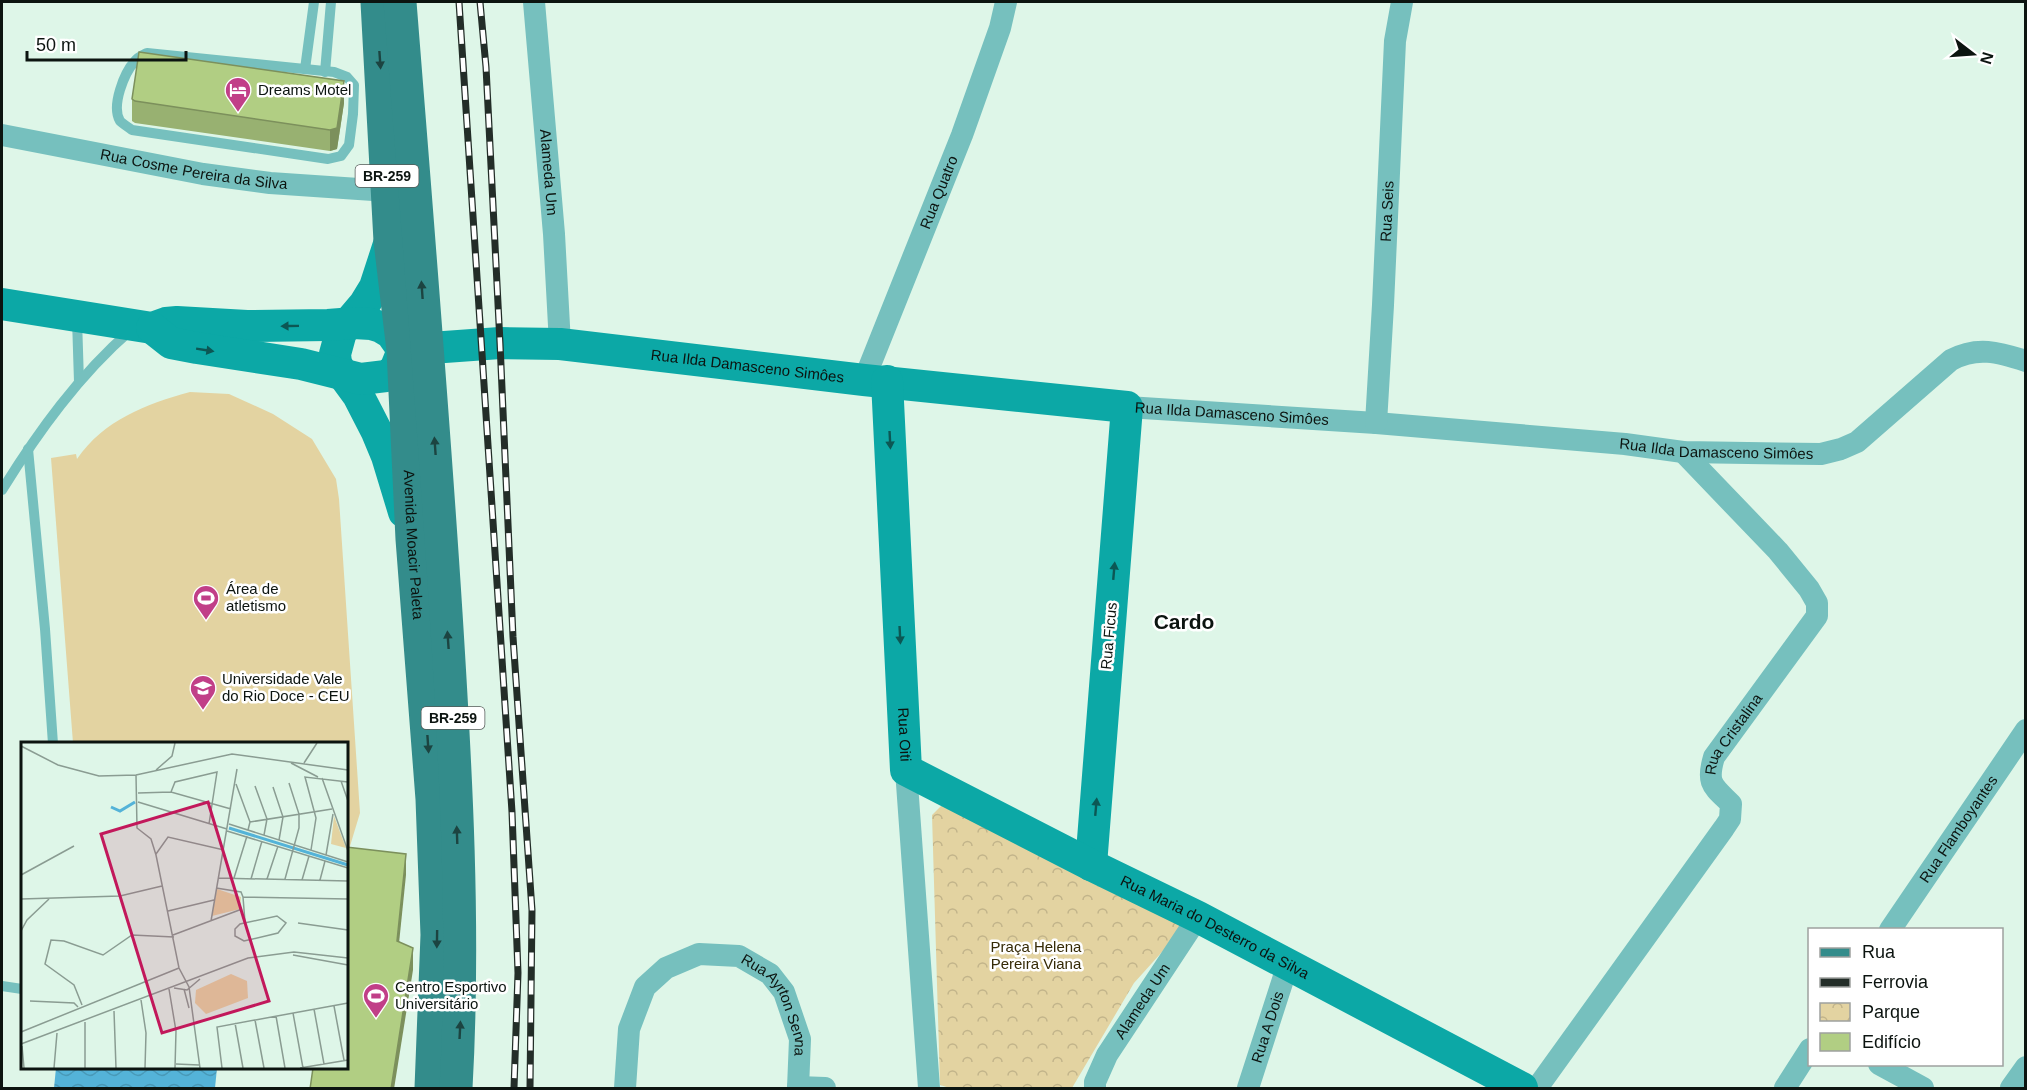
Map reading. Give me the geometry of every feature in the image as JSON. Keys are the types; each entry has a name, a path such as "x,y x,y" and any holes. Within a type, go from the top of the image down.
{"main road":[{"name":"Avenida Moacir Paleta","path":"377,2 390,240 415,349 442,542 452,704 460,944 460,1019 456,1089"},
{"name":"Avenida Moacir Paleta","path":"400,2 415,349 412,539 432,799 437,935 431,1089"}],"street":[{"name":"Alameda Um","path":"534,2 554,234 560,344"},
{"name":"Rua Quatro","path":"875,381 1000,28 1006,2"},
{"name":"Rua Seis","path":"1376,423 1395,41 1402,2"},
{"name":"Rua Cosme Pereira da Silva","path":"2,135 203,174 270,183 388,191"},
{"path":"390,240 375,287 364,305 341,332 335,354 336,363 358,395 384,448 412,539"},
{"path":"2,304 144,327 177,322 247,326 371,324 381,327 415,349 386,376 361,379 275,359 171,343 144,327"},
{"name":"Rua Ilda Damasceno Simôes","path":"415,349 500,343 560,344 875,381 1127,407 1376,423 1625,444 1683,452 1821,454 1857,442 1951,360 1965,352 1984,351 2025,361"},
{"name":"Rua Oiti","path":"875,381 929,1089"},
{"name":"Rua Ficus","path":"1091,865 1127,407"},
{"name":"Rua Cristalina","path":"1537,1089 1730,819 1731,804 1716,790 1712,782 1710,772 1714,757 1816,616 1816,603 1809,589 1778,551 1683,452"},
{"name":"Rua Flamboyantes","path":"1891,928 2025,730"},
{"name":"Rua Maria do Desterro da Silva","path":"906,770 1198,917 1522,1089"},
{"name":"Alameda Um","path":"1095,1089 1095,1082 1107,1055 1198,917"},
{"name":"Rua Ayrton Senna","path":"625,1089 629,1029 645,987 666,968 699,954 739,956 770,974 784,992 800,1039 798,1088"},
{"name":"Rua A Dois","path":"1248,1089 1288,964"},
{"path":"1785,1089 1808,1051"},
{"path":"1881,1066 1923,1089"},
{"path":"2010,1089 2025,1067"},
{"path":"798,1088 825,1089"}],"lane":[{"path":"305,69 314,2"},
{"path":"325,72 331,2"},
{"path":"147,53 325,72 347,77 354,85 349,145 341,156 328,159 132,130 121,123 117,113 119,94 125,75 136,59 147,53"},
{"path":"76,315 78,382"},
{"path":"2,490 28,449 78,382 144,327"},
{"path":"28,449 53,742"},
{"path":"2,986 21,989"}],"green space":[{"name":"Área de atletismo","path":"190,392 229,394 273,414 312,439 336,479 360,813 348,853 348,742 73,742 51,458 76,454 77,459 88,445 113,424 127,415"},
{"name":"Praça Helena Pereira Viana","path":"947,800 1189,922 1134,983 1072,1088 950,1088 940,1085 932,815"}],"water":[{"path":"56,1069 217,1069 215,1088 54,1088"}],"building":[{"path":"139,52 344,81 337,128 330,130 135,101 132,99"},
{"name":"Centro Esportivo Universitário","path":"348,847 406,854 397,941 413,948 391,1089 310,1089 313,1069 348,1069"}],"railway":[{"path":"459,2 512,812 518,973 514,1088"},
{"path":"480,2 486,67 513,637 532,910 530,1088"}],"place":[{"name":"Dreams Motel","path":"238,113"},
{"name":"Área de atletismo","path":"206,621"},
{"name":"Universidade Vale do Rio Doce - CEU","path":"203,711"},
{"name":"Centro Esportivo Universitário","path":"376,1019"}],"district":[{"name":"Cardo","path":"1184,622"}]}
